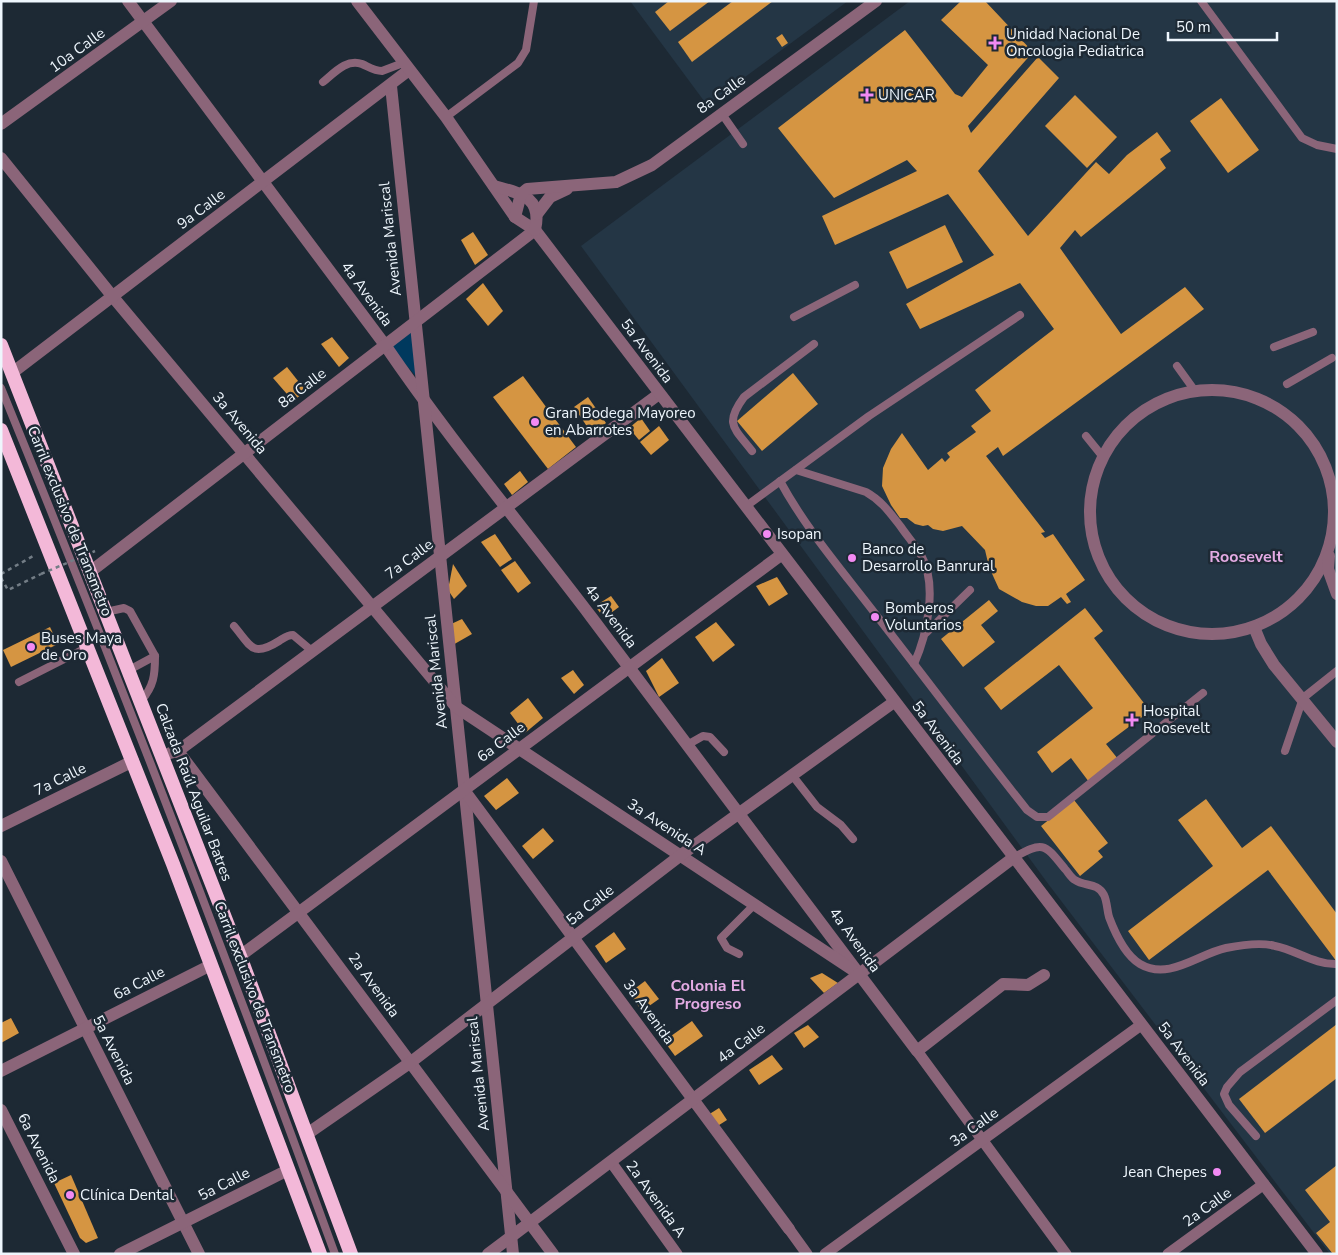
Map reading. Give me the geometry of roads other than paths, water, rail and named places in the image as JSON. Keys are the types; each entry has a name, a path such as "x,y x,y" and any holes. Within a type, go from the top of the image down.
{"highway":[{"name":"Calzada Raúl Aguilar Batres","path":"1,345 240,956 351,1254"},
{"path":"1,430 133,761 320,1254"}],"street":[{"name":"4a Avenida","path":"128,1 264,182 424,402 507,506 738,815 829,932 1066,1254"},
{"name":"10a Calle","path":"1,124 171,1"},
{"name":"5a Avenida","path":"357,1 446,117 515,217 535,230 744,507 1317,1254"},
{"name":"8a Calle","path":"521,194 527,189 537,187 616,182 652,165 872,3"},
{"name":"9a Calle","path":"12,373 391,86 406,67"},
{"name":"Avenida Mariscal","path":"391,86 513,1254"},
{"name":"3a Avenida","path":"1,158 113,297 456,707"},
{"path":"494,186 521,194 531,200 536,214 535,230"},
{"name":"8a Calle","path":"536,214 550,197 574,186"},
{"path":"515,217 521,194"},
{"name":"8a Calle","path":"90,572 535,230"},
{"path":"1331,540 1321,568 1304,594 1281,614 1254,627 1225,634 1196,634 1168,627 1142,613 1120,594 1104,570 1094,542 1091,503 1094,484 1104,457 1120,432 1142,413 1167,399 1195,391 1224,390 1253,396 1279,409 1301,428 1323,460 1332,486 1335,513 1328,569 1337,593"},
{"name":"7a Calle","path":"178,751 659,394"},
{"name":"6a Calle","path":"240,956 781,555"},
{"path":"1254,627 1261,644 1274,665 1303,698 1337,742"},
{"name":"5a Calle","path":"307,1134 411,1062 681,855 894,702"},
{"name":"3a Avenida A","path":"456,707 859,975"},
{"path":"161,755 178,751"},
{"name":"2a Avenida","path":"178,751 300,912 553,1254"},
{"name":"7a Calle","path":"1,826 133,761"},
{"name":"3a Avenida","path":"464,790 807,1254"},
{"name":"4a Calle","path":"488,1254 1013,858"},
{"name":"5a Avenida","path":"1,861 199,1254"},
{"name":"6a Calle","path":"1,1070 211,965"},
{"path":"917,1051 1003,984 1028,985 1044,975"},
{"name":"3a Calle","path":"825,1254 1141,1025"},
{"name":"6a Avenida","path":"1,1110 74,1254"},
{"name":"2a Avenida A","path":"611,1162 678,1254"},
{"name":"5a Calle","path":"120,1254 288,1170"},
{"name":"2a Calle","path":"1168,1254 1264,1184"}],"lane":[{"path":"446,117 518,63 526,50 534,1"},
{"path":"1201,1 1302,138 1317,145 1337,149"},
{"path":"323,82 341,67 350,63 358,63 382,72 406,67"},
{"path":"722,114 742,144"},
{"path":"794,317 855,285"},
{"path":"744,507 869,416 1020,314"},
{"path":"1274,347 1313,332"},
{"path":"752,451 734,429 731,422 736,408 744,397 814,344"},
{"path":"1287,384 1332,358"},
{"path":"1177,366 1195,391"},
{"name":"Carril exclusivo de Transmetro","path":"1,388 80,581 226,956 335,1254"},
{"path":"1086,436 1104,457"},
{"path":"796,470 866,492 885,506 922,556 928,576 926,633 914,664"},
{"path":"780,481 788,497 840,568 1021,802 1037,817 1048,817 1203,693"},
{"path":"926,633 970,590"},
{"path":"106,612 124,608 130,611 155,656 155,678 148,693 141,701"},
{"path":"234,626 251,646 257,650 264,650 288,635 293,635 312,651"},
{"path":"19,682 88,647"},
{"path":"129,670 155,656"},
{"path":"1285,751 1303,698 1337,671"},
{"path":"686,745 703,736 710,737 724,752"},
{"path":"792,775 817,807 841,825 853,839"},
{"path":"1013,858 1038,847 1046,847 1053,852 1074,880 1098,887 1104,896 1117,935 1127,951 1139,963 1156,970 1175,968 1225,948 1248,945 1275,945 1309,958 1337,964"},
{"path":"739,954 722,944 721,938 754,904"},
{"path":"1256,1136 1229,1105 1224,1094 1227,1087 1240,1072 1337,1000"}],"place":[{"name":"Unidad Nacional De Oncologia Pediatrica","path":"995,43"},
{"name":"UNICAR","path":"867,95"},
{"name":"Gran Bodega Mayoreo en Abarrotes","path":"535,422"},
{"name":"Isopan","path":"767,534"},
{"name":"Banco de Desarrollo Banrural","path":"852,558"},
{"name":"Bomberos Voluntarios","path":"875,617"},
{"name":"Buses Maya de Oro","path":"31,647"},
{"name":"Hospital Roosevelt","path":"1132,720"},
{"name":"Jean Chepes","path":"1217,1172"},
{"name":"Clínica Dental","path":"70,1195"}],"district":[{"name":"Roosevelt","path":"1246,556"},
{"name":"Colonia El Progreso","path":"708,994"}]}
